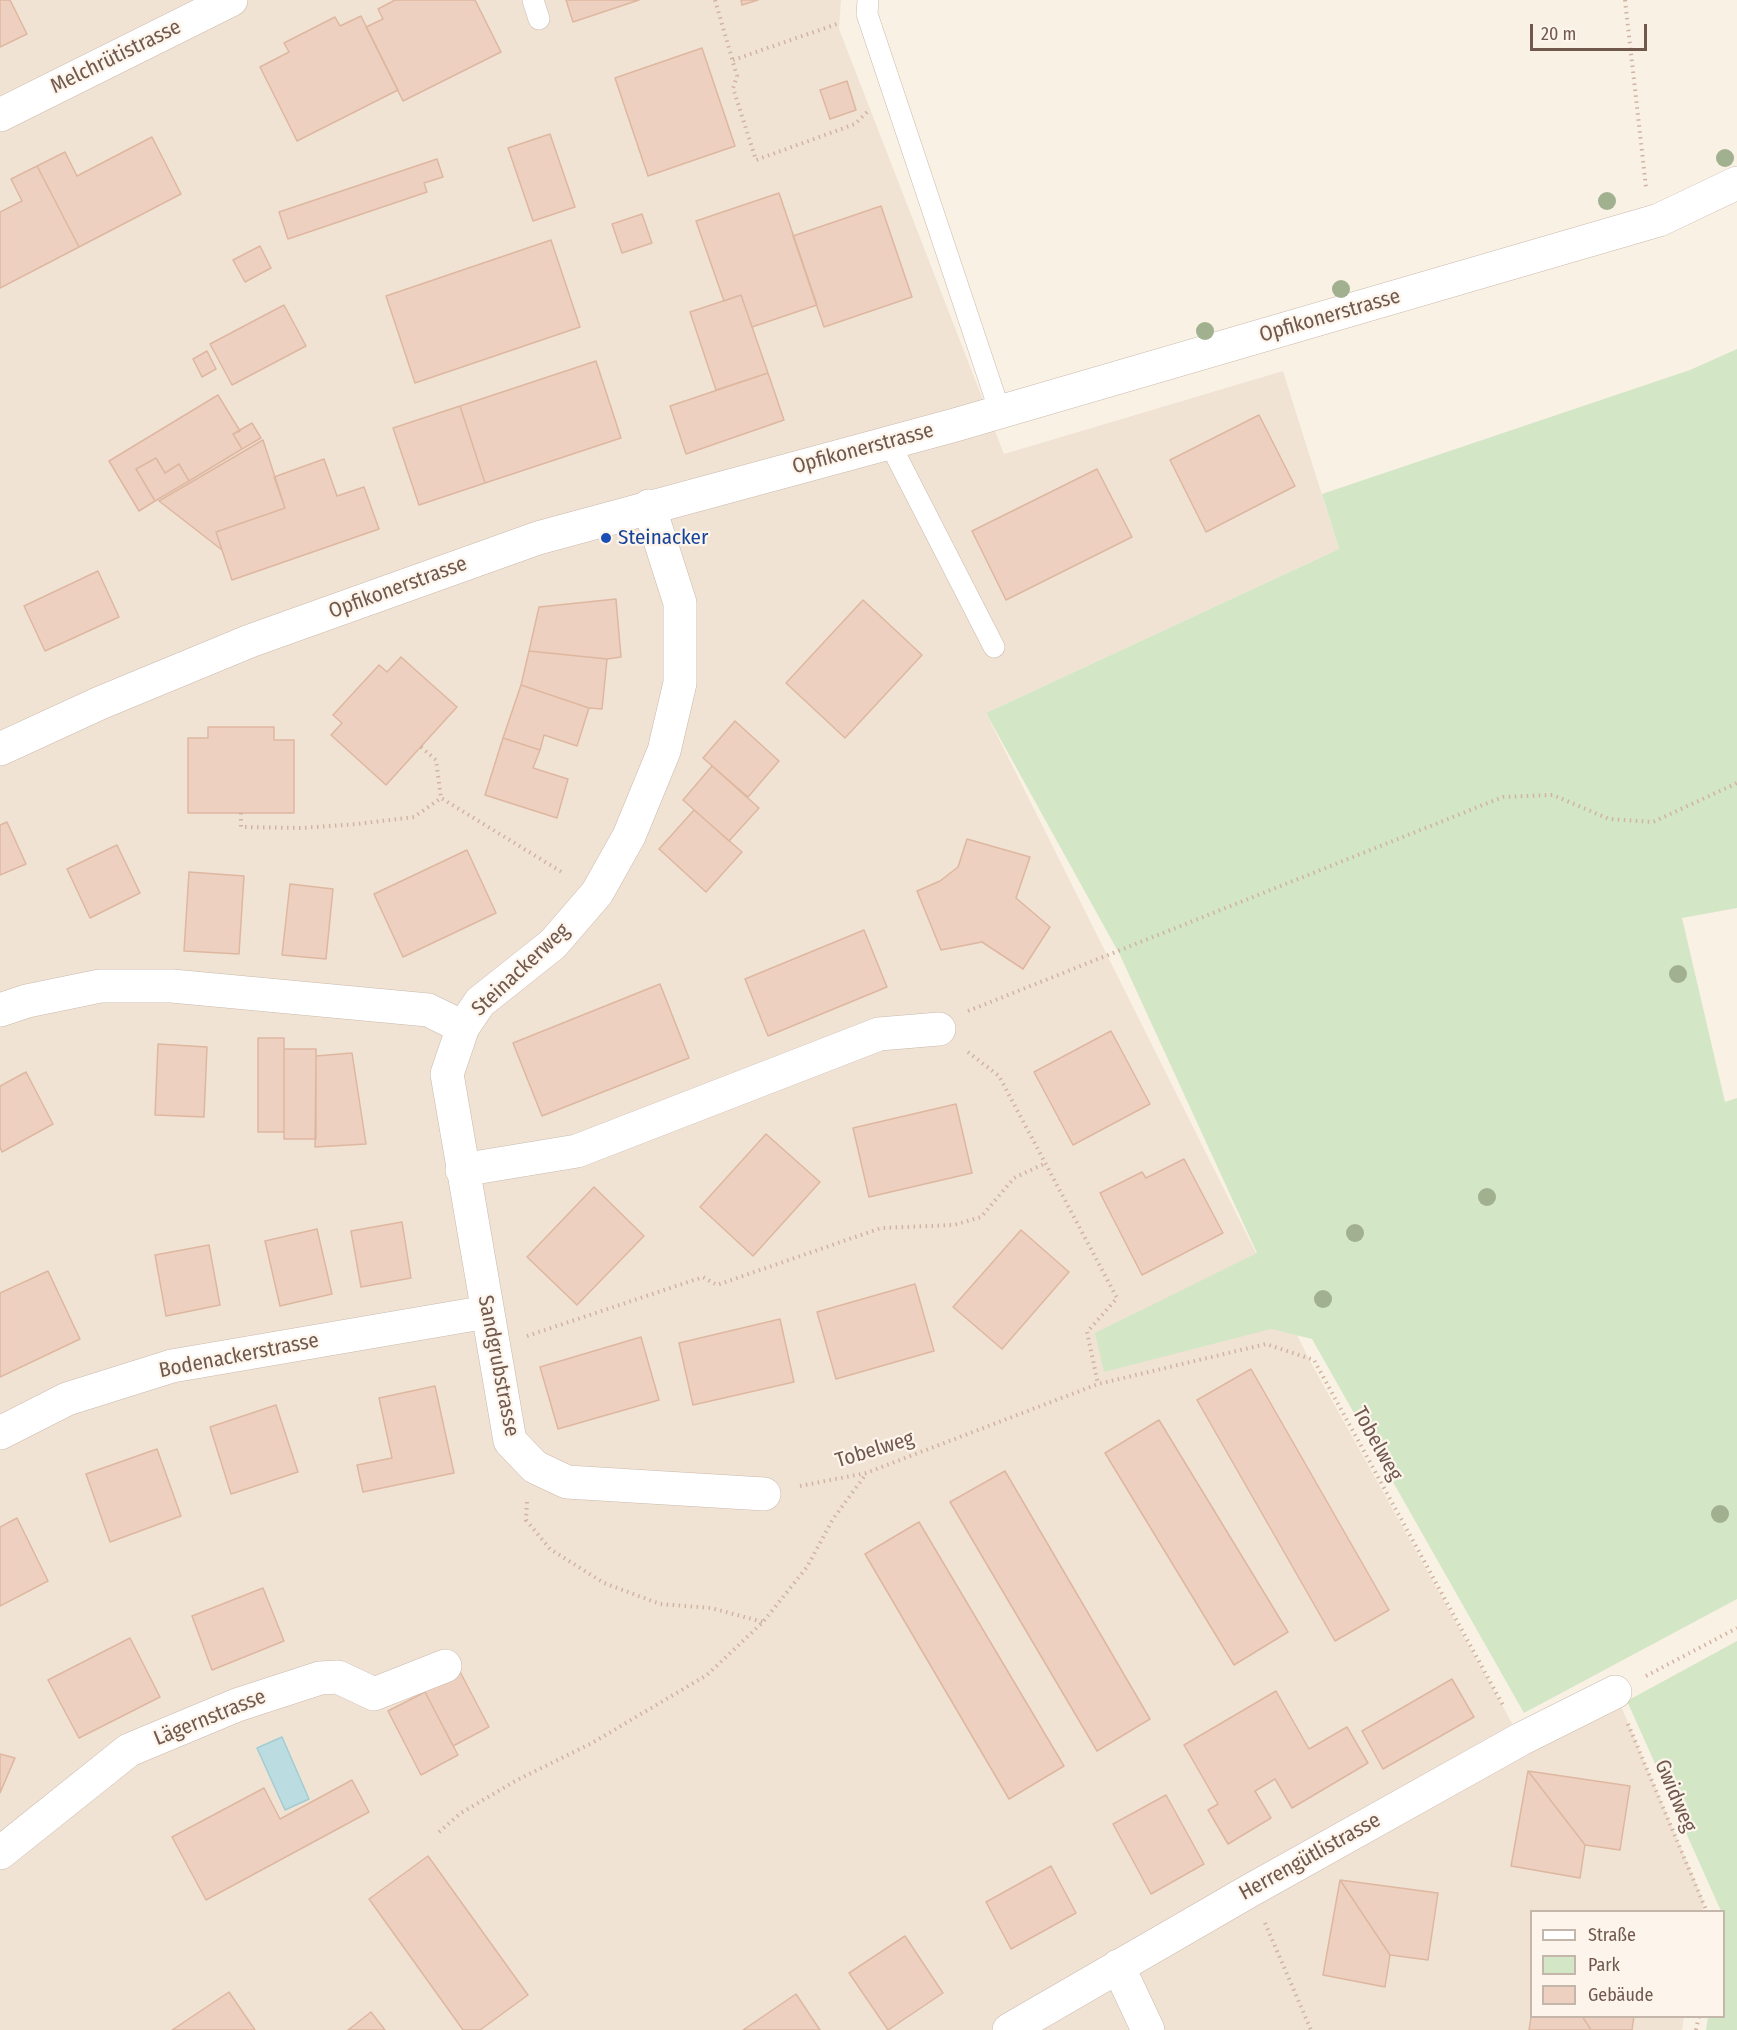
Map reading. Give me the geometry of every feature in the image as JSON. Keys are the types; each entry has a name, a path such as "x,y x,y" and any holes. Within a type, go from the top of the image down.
{"street":[{"name":"Melchrütistrasse","path":"0,115 231,0"},
{"name":"Opfikonerstrasse","path":"0,749 100,703 250,641 538,538 1000,412 1659,220 1737,183"},
{"name":"Steinackerweg","path":"0,1010 27,1001 100,986 172,986 428,1010 463,1028 480,1002 553,945 597,893 629,836 664,751 680,683 680,603 649,507"},
{"name":"Sandgrubstrasse","path":"463,1028 447,1074 510,1441 535,1467 567,1482 778,1491"},
{"path":"462,1170 577,1151 879,1034 939,1029"},
{"name":"Bodenackerstrasse","path":"0,1432 67,1399 171,1366 487,1312"},
{"name":"Lägernstrasse","path":"0,1853 129,1750 237,1705 320,1678 338,1677 374,1694 445,1666"},
{"name":"Herrengütlistrasse","path":"1009,2030 1251,1890 1521,1739 1614,1692"},
{"path":"1118,1966 1148,2030"}],"lane":[{"path":"868,7 897,103 1000,412"},
{"path":"889,442 994,647"}],"path":[{"path":"715,0 737,76 732,88 756,160 855,124 867,111 897,103"},
{"path":"1625,0 1647,199 1659,220"},
{"path":"733,60 868,7"},
{"path":"421,747 436,760 441,798"},
{"path":"975,1007 1503,797 1553,795 1609,819 1653,822 1737,783"},
{"path":"241,813 241,827 302,828 357,824 414,817 441,798"},
{"path":"441,798 569,876"},
{"path":"999,1076 1117,1298 1087,1332 1098,1384"},
{"path":"524,1337 703,1277 717,1285 881,1228 954,1225 981,1217 1014,1178 1046,1163"},
{"name":"Tobelweg","path":"778,1491 867,1473 1098,1384 1266,1344 1314,1360 1521,1739"},
{"path":"535,1467 528,1488 526,1520 550,1549 604,1584 660,1604 711,1608 763,1622"},
{"path":"439,1832 461,1813 517,1780 592,1743 707,1675 763,1622 807,1567 833,1519 867,1473"},
{"path":"1614,1692 1737,1628"},
{"name":"Gwidweg","path":"1614,1692 1707,1910"},
{"path":"1251,1890 1311,2030"}],"shaded area":[{"path":"0,0 841,0 839,29 1004,454 1283,371 1339,549 986,713 1310,1361 1521,1739 1615,1692 1704,1902 1702,1910 1530,1910 1530,2018 1684,2018 1682,2030 0,2030"}],"green space":[{"path":"1737,349 1737,908 1682,918 1725,1102 1737,1098 1737,1599 1524,1713 1312,1339 1271,1329 1104,1372 1095,1333 1257,1253 1120,955 986,713 1339,549 1322,494 1690,370"},
{"path":"1737,1641 1737,2030 1706,2030 1708,2018 1725,2018 1725,1910 1721,1910 1627,1701"}],"water":[{"path":"282,1737 309,1799 285,1810 257,1748"}],"building":[{"path":"0,0 10,0 27,34 0,47"},
{"path":"395,0 475,0 501,52 403,101 366,27 383,19 378,9"},
{"path":"566,0 639,0 573,22"},
{"path":"741,0 758,0 742,5"},
{"path":"361,16 398,90 297,141 260,67 289,52 284,43 335,17 340,26"},
{"path":"702,48 735,146 648,176 615,78"},
{"path":"847,81 856,110 830,119 820,90"},
{"path":"550,134 575,207 533,221 508,148"},
{"path":"152,137 181,194 79,247 37,166 65,152 77,176"},
{"path":"437,159 443,177 424,183 427,192 288,239 279,212"},
{"path":"37,166 79,247 0,288 0,212 22,201 11,179"},
{"path":"779,193 817,305 752,327 741,295 724,301 696,221"},
{"path":"881,206 912,297 824,327 793,236"},
{"path":"642,214 652,243 622,253 612,224"},
{"path":"551,240 580,327 415,383 386,296"},
{"path":"260,246 271,268 245,282 233,260"},
{"path":"741,295 768,373 716,390 690,312"},
{"path":"284,305 306,346 232,385 210,344"},
{"path":"207,351 216,369 202,377 193,359"},
{"path":"596,361 621,438 485,483 460,406"},
{"path":"768,373 784,420 686,454 670,406"},
{"path":"218,395 240,431 233,434 242,449 189,481 179,464 165,473 156,458 136,469 155,501 139,511 109,461"},
{"path":"460,406 485,483 419,505 393,428"},
{"path":"1259,415 1295,486 1206,532 1170,460"},
{"path":"252,423 261,438 242,449 233,434"},
{"path":"263,440 285,508 216,532 222,550 159,501"},
{"path":"156,458 165,473 179,464 189,481 155,501 136,469"},
{"path":"324,459 337,496 364,487 379,529 232,580 216,532 285,508 274,477"},
{"path":"1097,469 1132,537 1006,600 972,531"},
{"path":"98,571 119,617 45,651 24,606"},
{"path":"616,599 621,657 607,659 529,651 539,607"},
{"path":"863,600 922,655 845,738 786,683"},
{"path":"529,651 607,659 602,709 589,708 521,685"},
{"path":"401,657 457,707 386,785 331,735 342,723 333,715 379,665 387,672"},
{"path":"521,685 589,708 577,746 544,735 540,750 503,738"},
{"path":"735,721 779,761 748,797 703,758"},
{"path":"208,727 274,727 274,740 294,740 294,813 188,813 188,738 208,738"},
{"path":"503,738 540,750 533,768 568,779 557,818 485,795"},
{"path":"712,766 759,808 729,841 683,800"},
{"path":"694,810 742,852 706,892 659,849"},
{"path":"7,822 26,864 0,875 0,825"},
{"path":"967,839 1030,857 1016,898 1050,927 1023,969 982,942 941,950 917,891 940,881 958,867"},
{"path":"117,845 140,893 90,918 67,869"},
{"path":"467,850 496,913 403,957 374,894"},
{"path":"189,872 244,876 239,954 184,951"},
{"path":"290,884 333,889 326,959 282,955"},
{"path":"864,930 887,987 768,1036 745,979"},
{"path":"660,984 689,1058 542,1116 513,1043"},
{"path":"1111,1031 1150,1104 1073,1145 1034,1072"},
{"path":"258,1038 284,1038 284,1132 258,1132"},
{"path":"158,1044 207,1047 204,1117 155,1115"},
{"path":"284,1049 316,1049 316,1139 284,1139"},
{"path":"352,1053 366,1144 315,1147 316,1056"},
{"path":"26,1072 53,1124 2,1152 0,1147 0,1086"},
{"path":"956,1104 972,1173 869,1197 853,1128"},
{"path":"766,1134 820,1182 753,1256 700,1207"},
{"path":"1184,1159 1223,1233 1142,1275 1100,1193 1142,1172 1146,1178"},
{"path":"594,1187 644,1236 577,1305 527,1257"},
{"path":"402,1222 411,1278 361,1287 351,1231"},
{"path":"317,1229 332,1294 280,1306 265,1241"},
{"path":"1021,1230 1069,1272 1002,1349 953,1307"},
{"path":"209,1245 220,1305 166,1316 155,1255"},
{"path":"48,1271 80,1339 0,1377 0,1293"},
{"path":"915,1284 934,1351 836,1379 817,1312"},
{"path":"780,1319 794,1382 693,1405 679,1343"},
{"path":"641,1337 659,1400 558,1429 540,1367"},
{"path":"1251,1369 1389,1610 1335,1641 1197,1400"},
{"path":"435,1386 454,1473 363,1492 357,1465 392,1458 379,1398"},
{"path":"276,1405 298,1472 231,1494 210,1427"},
{"path":"1159,1420 1288,1632 1234,1665 1105,1453"},
{"path":"157,1449 181,1516 110,1542 86,1474"},
{"path":"1005,1471 1150,1719 1097,1751 950,1502"},
{"path":"17,1518 48,1581 0,1606 0,1527"},
{"path":"919,1522 1064,1766 1009,1799 865,1554"},
{"path":"263,1588 284,1641 212,1670 192,1616"},
{"path":"130,1638 160,1697 79,1738 48,1680"},
{"path":"458,1668 489,1727 453,1746 422,1686"},
{"path":"1452,1679 1474,1717 1383,1769 1362,1731"},
{"path":"1276,1691 1309,1749 1347,1727 1368,1763 1292,1808 1275,1779 1255,1791 1271,1818 1228,1844 1208,1810 1218,1804 1184,1745"},
{"path":"425,1692 458,1755 421,1775 388,1711"},
{"path":"0,1754 15,1758 0,1793"},
{"path":"1528,1771 1630,1786 1620,1850 1585,1845"},
{"path":"1528,1771 1585,1845 1580,1878 1511,1866"},
{"path":"352,1780 369,1812 206,1900 172,1837 264,1788 280,1819"},
{"path":"1166,1795 1204,1864 1151,1894 1113,1824"},
{"path":"428,1856 528,1995 480,2030 463,2030 369,1899"},
{"path":"1051,1866 1076,1913 1011,1949 986,1902"},
{"path":"1340,1880 1438,1893 1428,1960 1390,1955"},
{"path":"1340,1880 1390,1955 1385,1987 1323,1975"},
{"path":"905,1936 943,1993 888,2030 849,1973"},
{"path":"229,1992 255,2030 172,2030"},
{"path":"796,1994 820,2030 743,2030"},
{"path":"371,2012 385,2030 348,2030"},
{"path":"1531,2018 1583,2018 1591,2030 1529,2030"},
{"path":"1583,2018 1634,2018 1632,2030 1591,2030"}],"place":[{"name":"Steinacker","path":"606,538"}]}
